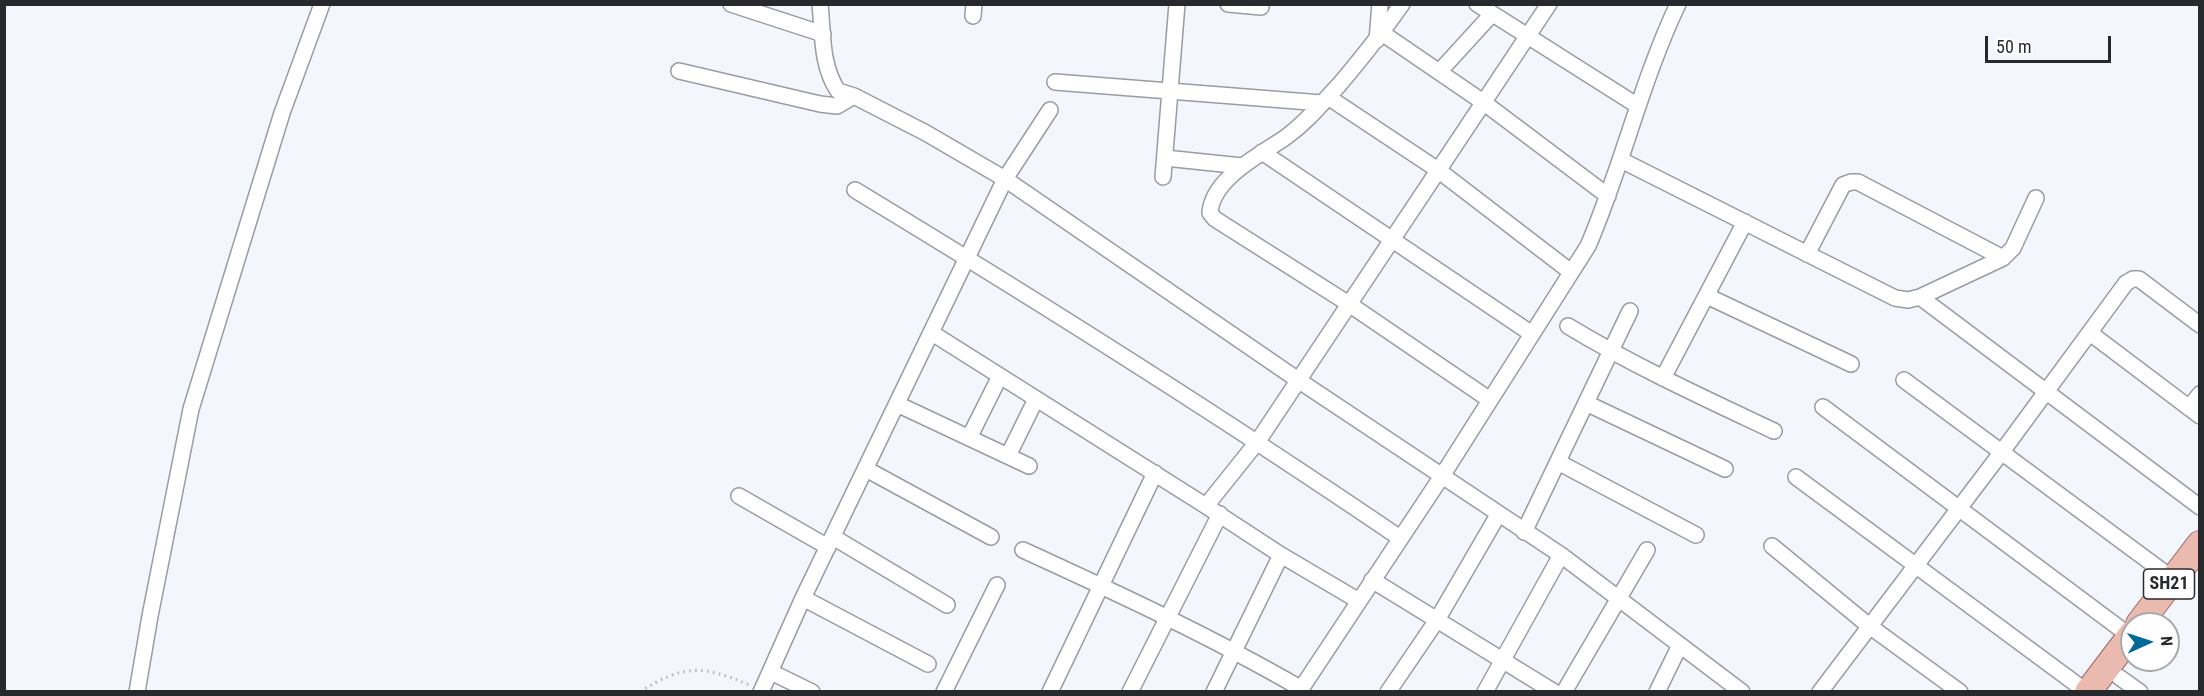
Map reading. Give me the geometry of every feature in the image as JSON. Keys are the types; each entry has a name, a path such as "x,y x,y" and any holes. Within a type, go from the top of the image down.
{"main road":[{"name":"SH21","path":"2155,612 2173,579 2199,544"},
{"name":"SH21","path":"2168,612 2199,568"},
{"name":"SH21","path":"2088,692 2120,666"}],"street":[{"path":"137,692 191,409 282,113 322,4"},
{"path":"731,4 823,34"},
{"path":"820,4 829,78 838,91 854,96 926,133 1005,179 1298,380 1561,555 1742,692"},
{"path":"1163,177 1177,4"},
{"path":"1228,4 1261,7"},
{"path":"1380,4 1380,37"},
{"path":"1402,4 1380,37 1311,116 1286,137 1234,172 1210,205 1210,213 1215,219 1349,304 1490,400"},
{"path":"1477,4 1638,106"},
{"path":"1206,506 1257,441 1549,4"},
{"path":"1023,550 1167,616 1234,650 1300,690 1442,476 1588,246 1621,160 1638,106 1678,4"},
{"path":"1439,72 1492,14"},
{"path":"1380,37 1439,72 1483,102 1608,196"},
{"path":"679,70 820,104 837,106 854,96"},
{"path":"1055,82 1325,100 1438,170 1571,272"},
{"path":"762,691 803,598 1005,179 1050,110"},
{"path":"1262,152 1532,334"},
{"path":"1165,158 1242,166"},
{"path":"1621,160 1895,298 1908,300 1920,297 2003,258 2013,248 2036,198"},
{"path":"1808,254 1843,185 1858,182 2003,258"},
{"path":"855,190 968,258 1257,441 1400,538"},
{"path":"1663,378 1745,222"},
{"path":"1820,692 2046,393 2126,283 2139,279 2199,325"},
{"path":"1707,296 1851,364"},
{"path":"1920,297 2199,507"},
{"path":"1524,532 1630,311"},
{"path":"1568,326 1611,352 1774,431"},
{"path":"932,333 1220,514 1281,555 1359,601"},
{"path":"2090,333 2194,412 2199,394"},
{"path":"969,438 1000,376"},
{"path":"1904,380 2173,579"},
{"path":"1008,456 1036,399"},
{"path":"1586,403 1725,469"},
{"path":"897,404 1029,466"},
{"path":"1823,407 1958,510 2120,651"},
{"path":"1558,462 1696,535"},
{"path":"866,469 991,537"},
{"path":"1050,692 1155,473"},
{"path":"1797,477 2088,692"},
{"path":"739,496 947,605"},
{"path":"1131,692 1220,514"},
{"path":"1388,692 1437,620 1498,514"},
{"path":"1772,546 1869,625 1960,692"},
{"path":"1564,692 1647,550"},
{"path":"1214,692 1281,555"},
{"path":"1485,692 1561,555"},
{"path":"1372,580 1554,692"},
{"path":"944,692 997,585"},
{"path":"803,598 928,664"},
{"path":"1657,692 1680,645"},
{"path":"771,672 812,692"}],"path":[{"path":"640,692 663,677 675,673 709,670 762,691"}]}
